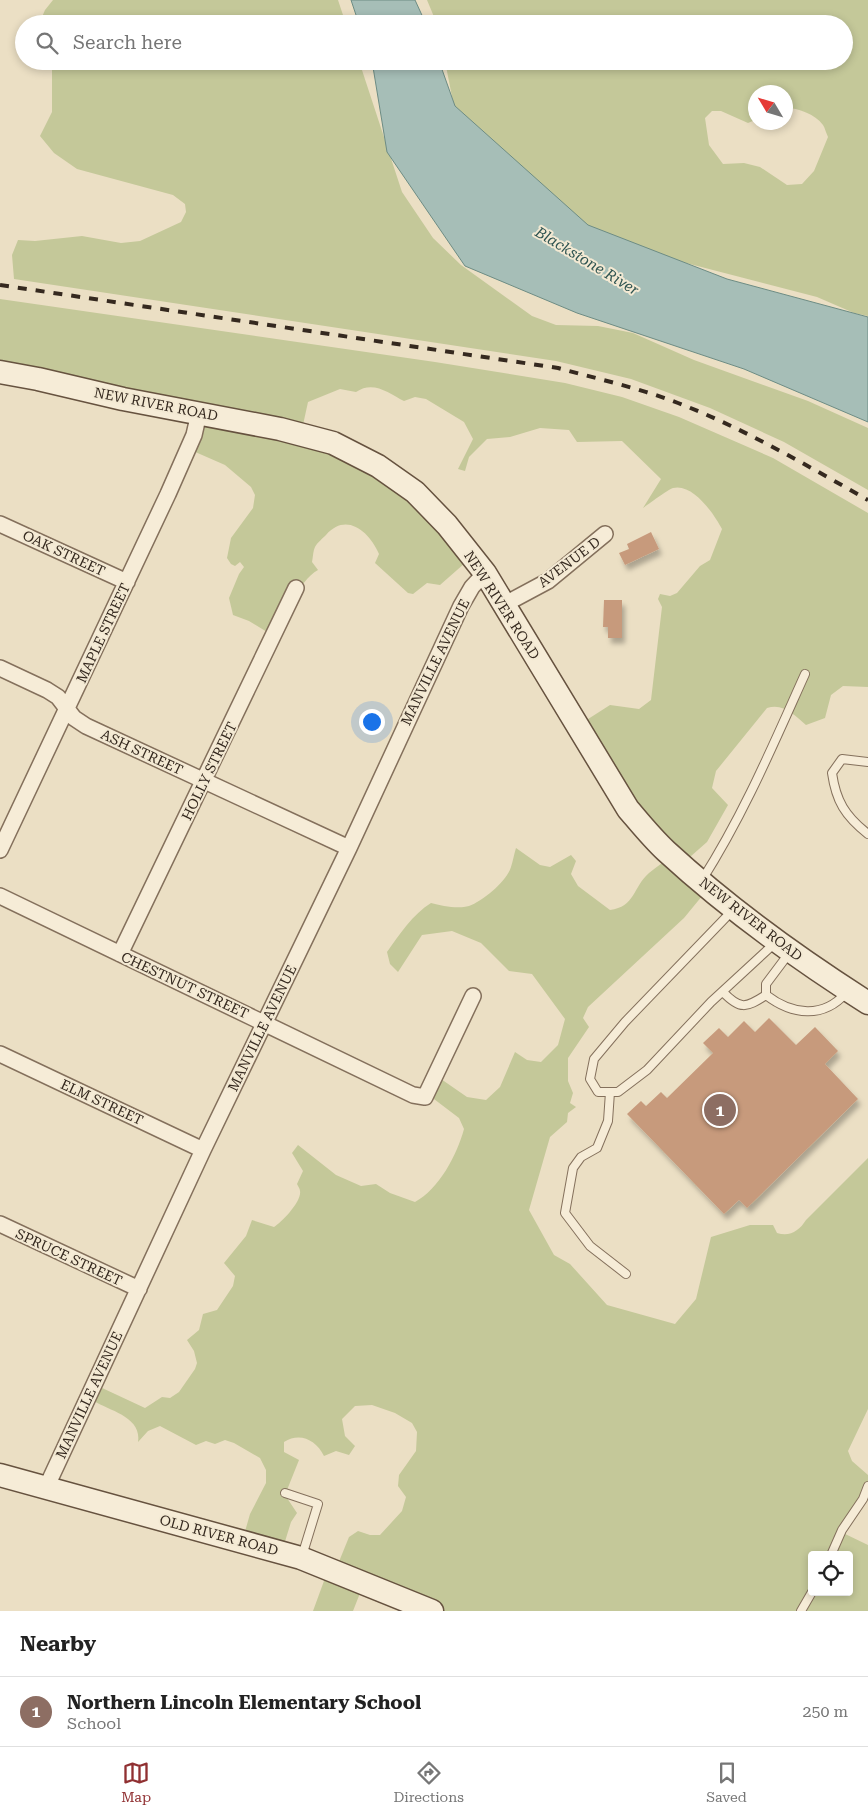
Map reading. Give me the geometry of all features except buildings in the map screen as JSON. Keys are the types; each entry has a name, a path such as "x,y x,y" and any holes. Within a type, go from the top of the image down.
{"street":[{"name":"NEW RIVER ROAD","path":"0,372 280,428 333,444 378,466 415,492 447,525 485,573 628,809 665,850 701,881 784,946 868,1003"},
{"name":"MAPLE STREET","path":"0,850 127,582 194,435 198,413"},
{"name":"OAK STREET","path":"0,524 127,582"},
{"name":"AVENUE D","path":"505,604 548,581 606,534"},
{"name":"MANVILLE AVENUE","path":"46,1488 204,1150 349,848 461,606 472,587 485,573"},
{"name":"HOLLY STREET","path":"120,954 296,588"},
{"name":"ASH STREET","path":"0,668 58,697 74,718 86,726 349,848"},
{"name":"CHESTNUT STREET","path":"0,896 265,1022 413,1095 425,1097 473,996"},
{"name":"ELM STREET","path":"0,1054 204,1150"},
{"name":"SPRUCE STREET","path":"0,1224 139,1289"},
{"name":"OLD RIVER ROAD","path":"0,1475 301,1558 432,1611"}],"lane":[{"path":"701,881 721,850 753,790 805,674"},
{"path":"868,762 842,759 832,772 834,792 849,818 868,834"},
{"path":"735,908 624,1022 594,1059 590,1079 598,1092 618,1092 646,1070 723,992 784,946"},
{"path":"766,995 766,984 784,946"},
{"path":"766,995 790,1008 809,1012 820,1010 838,1001 848,990"},
{"path":"723,992 740,1006 750,1005 766,995"},
{"path":"610,1092 608,1121 597,1148 581,1157 573,1168 565,1213 590,1246 626,1274"},
{"path":"833,1551 842,1530 868,1486"},
{"path":"284,1492 318,1504 301,1558"},
{"path":"801,1611 810,1596"}],"green space":[{"path":"53,0 338,0 343,15 43,15"},
{"path":"427,0 868,0 868,316 854,313 817,297 578,235 454,107 447,70 853,70 853,15 433,15","holes":["748,85 793,85 793,109 820,121 828,137 814,171 802,184 787,185 760,167 744,163 723,164 709,145 705,118 712,111 721,111 748,123"]},
{"path":"52,70 362,70 402,192 433,238 461,265 532,316 556,325 598,326 633,333 694,360 808,401 868,428 868,490 784,442 710,408 631,379 556,361 14,279 12,255 18,240 35,241 82,236 121,243 140,241 181,222 186,212 185,204 173,195 77,169 54,153 40,136 52,112"},
{"path":"0,299 435,362 565,383 622,397 679,417 773,458 868,513 868,687 843,686 831,695 825,718 806,725 784,709 779,707 767,708 716,771 712,788 728,805 707,842 682,864 707,890 684,918 588,1007 583,1018 589,1027 568,1058 568,1081 573,1093 570,1103 576,1107 568,1113 567,1122 550,1137 529,1210 554,1255 570,1264 607,1305 675,1324 696,1299 711,1237 750,1225 773,1225 777,1233 782,1234 794,1232 868,1158 868,1409 848,1451 852,1461 868,1475 868,1489 841,1532 868,1545 868,1611 434,1611 364,1583 353,1611 313,1611 328,1570 336,1569 349,1537 358,1531 370,1535 380,1535 402,1511 406,1497 398,1486 399,1475 416,1451 417,1432 412,1423 395,1413 372,1405 355,1406 342,1419 345,1436 355,1446 349,1455 336,1451 324,1456 317,1446 302,1438 290,1439 284,1442 284,1452 299,1460 285,1495 297,1513 291,1522 283,1548 242,1542 250,1514 266,1483 266,1470 260,1458 225,1440 215,1444 206,1441 196,1445 160,1426 148,1431 138,1442 138,1433 130,1421 94,1401 100,1387 145,1408 162,1397 170,1398 179,1392 197,1363 194,1351 187,1340 199,1330 203,1314 217,1310 233,1286 235,1276 224,1263 246,1236 252,1220 274,1227 282,1221 298,1200 300,1191 297,1184 303,1171 292,1153 298,1145 336,1175 361,1186 376,1184 390,1193 415,1202 432,1189 446,1170 457,1150 464,1129 459,1118 430,1096 441,1079 467,1097 486,1100 500,1087 515,1052 527,1060 541,1062 558,1045 565,1019 532,974 509,971 481,943 452,931 422,935 398,972 390,964 387,952 412,919 431,903 450,907 465,907 487,895 500,884 509,872 516,848 540,865 550,867 571,855 576,861 571,874 578,886 610,910 618,908 629,901 644,878 672,856 630,808 585,721 610,705 639,709 651,700 662,607 658,599 660,594 670,596 677,593 700,566 710,560 722,529 702,501 688,490 681,488 670,489 643,508 661,479 622,441 577,442 569,430 540,428 510,437 487,439 469,457 465,471 458,469 473,439 464,422 426,399 415,397 404,401 387,391 375,387 369,387 356,392 340,389 308,402 301,434 417,498 465,563 440,585 427,583 413,594 408,593 375,563 379,554 369,538 356,527 341,525 334,528 315,547 312,562 318,570 304,582 277,638 249,621 233,615 229,598 244,567 240,562 235,566 231,564 227,558 231,538 253,508 255,495 251,487 225,465 193,451 200,420 0,374"}],"water":[{"path":"351,0 415,0 422,15 356,15"},
{"name":"Blackstone River","path":"373,70 442,70 455,106 588,225 727,279 868,317 868,422 744,369 577,313 465,266 387,152"}],"railway":[{"path":"0,285 558,368 648,393 703,413 775,448 868,500"}],"place":[{"name":"Northern Lincoln Elementary School","path":"720,1110"}]}
